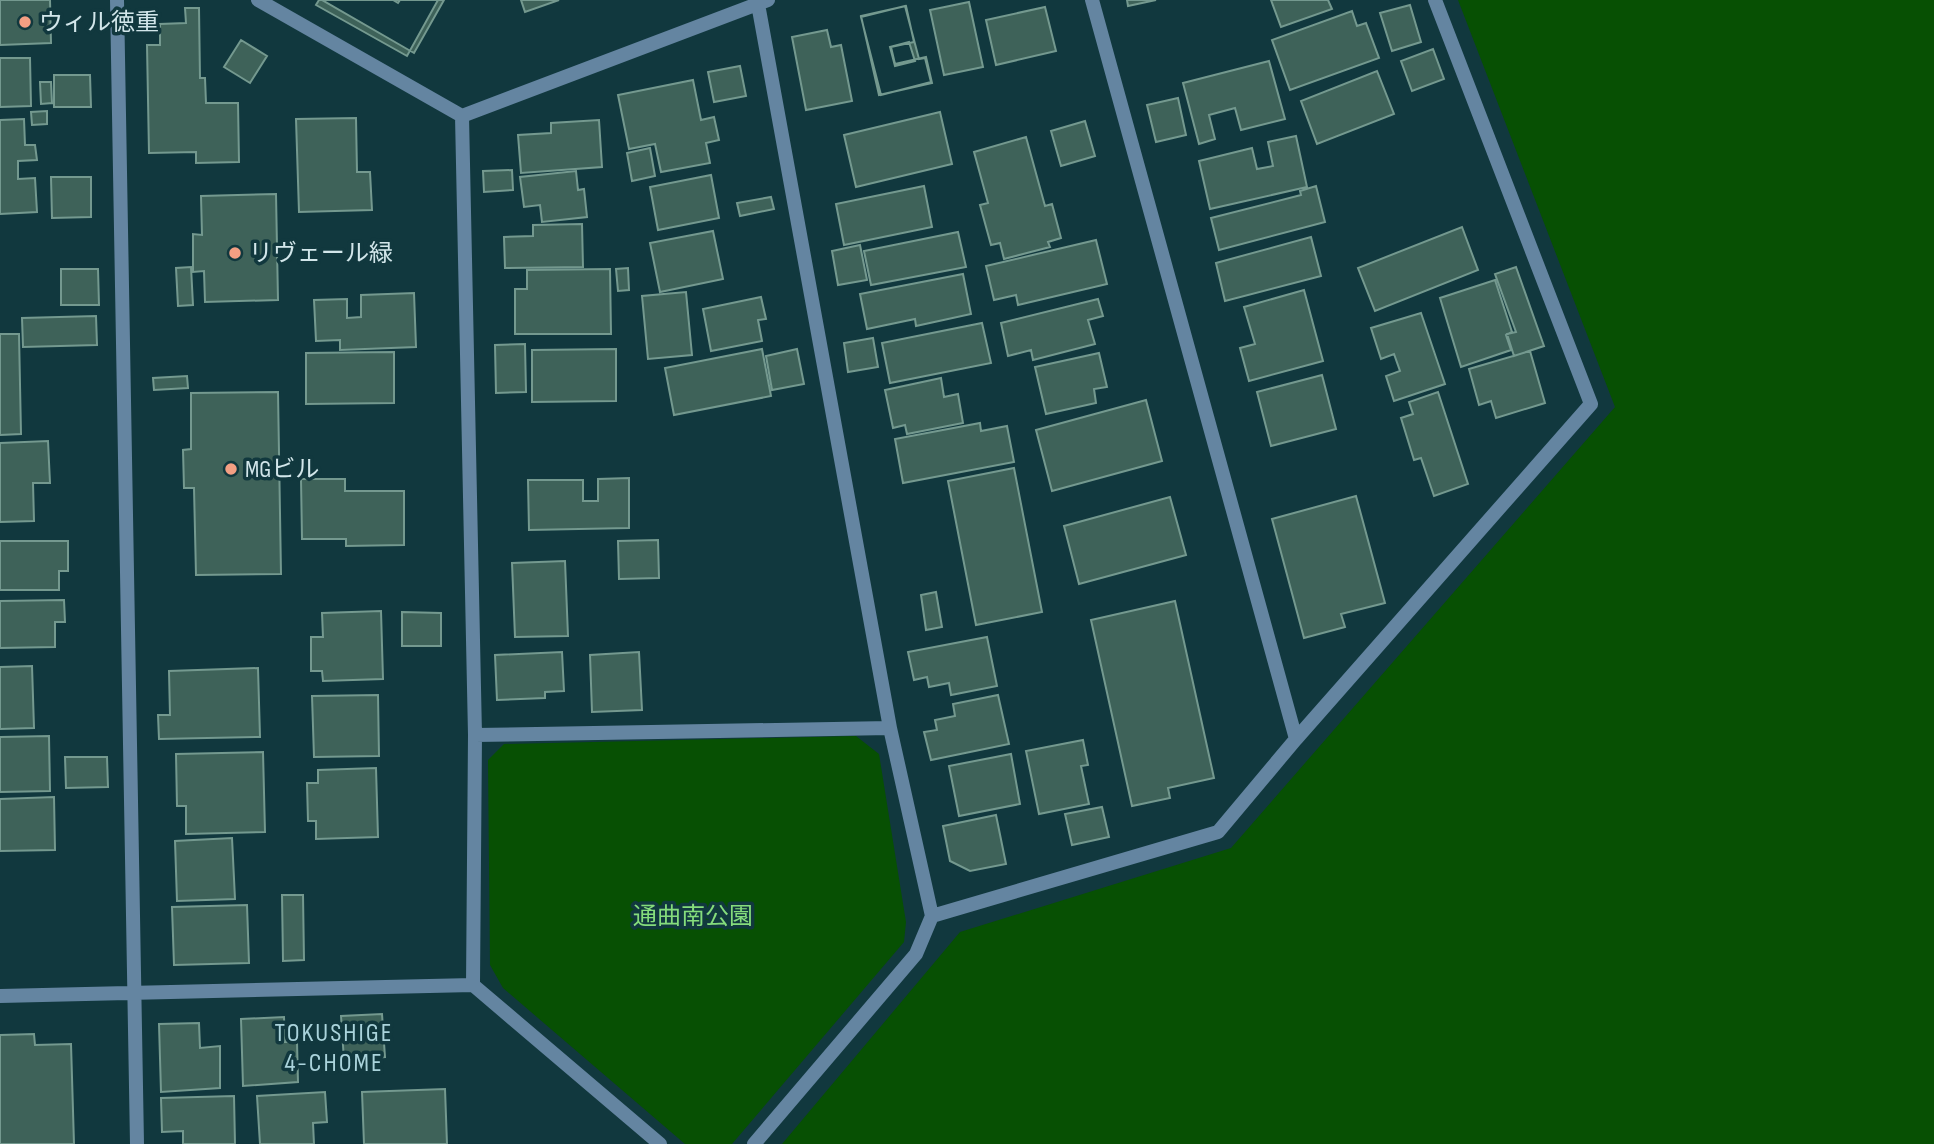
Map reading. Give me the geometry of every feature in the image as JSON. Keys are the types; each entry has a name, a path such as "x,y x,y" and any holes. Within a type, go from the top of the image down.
{"street":[{"path":"117,0 137,1144"},
{"path":"258,0 461,116"},
{"path":"1093,0 1296,739"},
{"path":"932,916 1218,832 1296,739 1591,404 1435,0"},
{"path":"461,116 763,2 890,728 932,916 916,954 754,1144"},
{"path":"461,116 475,735 472,985"},
{"path":"475,735 890,728"},
{"path":"0,996 472,985 660,1144"}],"green space":[{"path":"1458,0 1934,0 1934,1144 782,1144 960,932 1231,848 1615,407"},
{"name":"通曲南公園","path":"856,736 879,754 906,922 904,942 732,1144 685,1144 503,988 490,965 488,760 504,744"}],"building":[{"name":"ウィル徳重","path":"0,0 50,0 51,43 0,45"},
{"path":"319,0 438,0 407,56 316,5"},
{"path":"322,0 393,0 398,3 400,0 444,0 414,53"},
{"path":"521,0 559,0 525,12"},
{"path":"1127,0 1156,0 1128,6"},
{"path":"1271,0 1328,0 1332,9 1281,27"},
{"path":"969,2 983,67 944,75 930,10"},
{"path":"1410,5 1421,42 1392,51 1380,13"},
{"path":"905,6 919,59 925,58 931,82 881,95 861,17","holes":["909,42 915,61 895,66 890,47"]},
{"path":"906,6 914,42 891,47 895,64 926,57 932,83 879,95 861,16"},
{"path":"1045,7 1056,51 996,65 986,20"},
{"path":"185,8 199,8 200,78 205,78 206,103 238,103 239,162 196,163 196,152 149,153 147,45 160,45 160,24 186,23"},
{"path":"1352,11 1357,26 1366,23 1379,58 1290,90 1272,40"},
{"path":"827,30 831,47 841,45 852,101 806,110 792,37"},
{"path":"241,40 267,56 250,83 224,67"},
{"path":"1433,49 1444,79 1412,91 1401,61"},
{"path":"0,58 30,58 31,106 0,107"},
{"path":"1269,61 1285,119 1241,130 1235,108 1209,115 1215,139 1199,144 1183,83"},
{"path":"740,66 746,96 714,102 708,72"},
{"path":"1377,71 1394,114 1317,144 1301,101"},
{"path":"54,75 90,75 91,107 54,107"},
{"path":"693,80 701,120 714,117 719,140 706,143 710,163 661,172 655,144 629,149 618,95"},
{"path":"40,82 51,82 52,103 41,104"},
{"path":"1178,98 1186,135 1156,142 1147,105"},
{"path":"47,111 47,124 32,125 31,112"},
{"path":"940,112 952,164 856,187 844,135"},
{"path":"356,118 357,172 370,172 372,210 299,212 296,119"},
{"path":"24,119 25,145 35,145 37,160 18,161 18,179 35,178 37,212 0,214 0,120"},
{"path":"599,120 602,167 521,173 518,135 551,133 551,123"},
{"path":"1085,121 1095,156 1061,166 1051,131"},
{"path":"1296,136 1307,187 1210,209 1199,161 1252,148 1257,169 1273,166 1268,142"},
{"path":"1026,137 1045,206 1052,204 1061,238 1048,242 1050,247 1004,259 1000,243 991,245 980,205 988,203 974,152"},
{"path":"650,148 655,176 632,181 627,153"},
{"path":"512,170 513,190 484,192 483,171"},
{"path":"576,171 578,190 584,189 587,217 542,222 540,205 524,207 520,177"},
{"path":"711,175 719,218 658,230 650,187"},
{"path":"51,177 91,177 91,217 52,218"},
{"path":"924,186 932,227 844,245 836,204"},
{"path":"1316,186 1325,222 1219,250 1211,218 1301,195 1300,191"},
{"name":"リヴェール緑","path":"276,194 278,300 205,302 204,271 193,272 193,234 202,235 201,196"},
{"path":"771,197 774,209 740,216 737,203"},
{"path":"582,224 583,267 505,268 504,237 533,236 533,225"},
{"path":"1462,227 1478,270 1375,311 1358,268"},
{"path":"713,231 723,279 660,292 650,243"},
{"path":"958,232 966,267 871,285 864,251"},
{"path":"1311,237 1321,276 1225,301 1216,263"},
{"path":"1096,240 1107,284 1018,305 1016,295 994,300 986,266"},
{"path":"860,245 867,280 838,285 832,251"},
{"path":"191,267 193,305 178,306 176,268"},
{"path":"1516,267 1544,346 1514,356 1507,334 1516,332 1495,274"},
{"path":"628,268 629,290 618,291 616,269"},
{"path":"61,269 98,269 99,305 61,305"},
{"path":"610,269 611,334 515,334 515,289 527,289 527,270"},
{"path":"963,274 971,314 916,326 915,319 867,329 860,294"},
{"path":"1495,280 1512,332 1506,335 1511,350 1461,367 1440,298"},
{"path":"1304,290 1323,361 1249,381 1240,348 1255,344 1244,307"},
{"path":"686,292 692,355 648,359 642,296"},
{"path":"414,293 416,347 340,350 340,340 316,341 314,300 347,299 347,318 361,317 361,295"},
{"path":"761,297 766,319 758,320 762,341 711,351 703,309"},
{"path":"1098,299 1103,316 1088,320 1095,344 1033,360 1031,350 1008,356 1001,323"},
{"path":"1421,313 1445,384 1394,401 1386,376 1400,371 1394,354 1381,359 1371,328"},
{"path":"96,316 97,345 23,347 22,318"},
{"path":"982,323 991,363 890,383 882,343"},
{"path":"0,334 19,334 21,434 0,435"},
{"path":"873,338 878,367 848,372 844,343"},
{"path":"525,344 526,392 496,393 495,345"},
{"path":"616,349 616,401 532,402 532,350"},
{"path":"762,349 771,396 674,415 665,368"},
{"path":"797,349 804,384 772,390 766,356"},
{"path":"1530,351 1545,403 1496,418 1491,401 1479,405 1469,369"},
{"path":"394,352 394,403 306,404 306,353"},
{"path":"1099,353 1107,387 1094,389 1096,403 1046,414 1035,367"},
{"path":"1322,375 1336,429 1271,446 1257,392"},
{"path":"187,376 188,388 154,390 153,378"},
{"path":"941,378 944,397 958,394 963,423 907,434 905,425 893,428 885,390"},
{"name":"MGビル","path":"278,392 281,574 196,575 194,488 184,488 183,450 191,449 191,393"},
{"path":"1438,392 1468,484 1434,496 1421,458 1414,460 1401,418 1413,414 1409,402"},
{"path":"1146,400 1162,461 1052,491 1036,430"},
{"path":"980,423 981,431 1007,426 1014,462 903,483 895,439"},
{"path":"48,441 50,483 33,483 34,521 0,522 0,443"},
{"path":"1014,468 1042,612 976,625 948,481"},
{"path":"629,478 629,528 529,530 528,480 583,480 583,501 598,501 598,479"},
{"path":"301,479 345,479 345,491 404,491 404,545 346,546 346,539 302,539"},
{"path":"1356,496 1385,603 1341,614 1345,627 1304,638 1272,519"},
{"path":"1170,497 1186,555 1079,584 1064,526"},
{"path":"658,540 659,578 619,579 618,541"},
{"path":"0,541 68,541 68,571 59,571 59,590 0,590"},
{"path":"565,561 568,636 515,637 512,563"},
{"path":"936,592 942,627 926,630 921,595"},
{"path":"64,600 65,622 55,622 55,647 0,648 0,601"},
{"path":"1175,601 1214,778 1168,788 1170,798 1132,806 1091,620"},
{"path":"381,611 383,679 323,681 322,671 311,671 311,637 323,637 322,613"},
{"path":"402,612 441,613 441,646 402,646"},
{"path":"987,637 997,686 951,695 949,683 929,687 927,677 914,680 908,652"},
{"path":"562,652 564,691 545,692 545,698 497,700 495,655"},
{"path":"639,652 642,710 592,712 590,655"},
{"path":"32,666 34,728 0,729 0,667"},
{"path":"258,668 260,737 159,739 158,715 170,715 169,671"},
{"path":"378,695 379,756 314,757 312,696"},
{"path":"998,695 1009,744 931,760 924,732 937,730 935,720 955,716 953,704"},
{"path":"49,736 50,791 0,792 0,737"},
{"path":"1083,740 1088,765 1081,766 1089,804 1039,814 1026,751"},
{"path":"263,752 265,832 186,834 186,806 177,806 176,754"},
{"path":"1011,754 1020,804 959,816 949,766"},
{"path":"65,757 107,757 108,787 66,788"},
{"path":"376,768 378,837 316,839 316,821 308,821 307,783 318,783 318,770"},
{"path":"54,797 55,850 0,851 0,799"},
{"path":"1102,807 1109,837 1072,845 1065,814"},
{"path":"996,815 1006,864 970,871 950,861 943,826"},
{"path":"232,838 235,899 177,901 175,841"},
{"path":"282,895 303,895 304,960 283,961"},
{"path":"247,905 249,963 174,965 172,907"},
{"path":"382,1014 385,1057 344,1060 341,1016"},
{"path":"284,1017 285,1042 297,1042 298,1082 243,1086 241,1019"},
{"path":"199,1023 200,1048 220,1046 220,1088 161,1092 159,1024"},
{"path":"34,1034 35,1045 71,1044 74,1144 0,1144 0,1035"},
{"path":"445,1089 447,1144 364,1144 362,1092"},
{"path":"325,1092 327,1122 313,1123 314,1144 260,1144 257,1096"},
{"path":"234,1096 235,1144 183,1144 183,1131 162,1132 161,1098"}],"place":[{"name":"ウィル徳重","path":"25,22"},
{"name":"リヴェール緑","path":"235,253"},
{"name":"MGビル","path":"231,469"}],"district":[{"name":"TOKUSHIGE 4-CHOME","path":"334,1047"}]}
